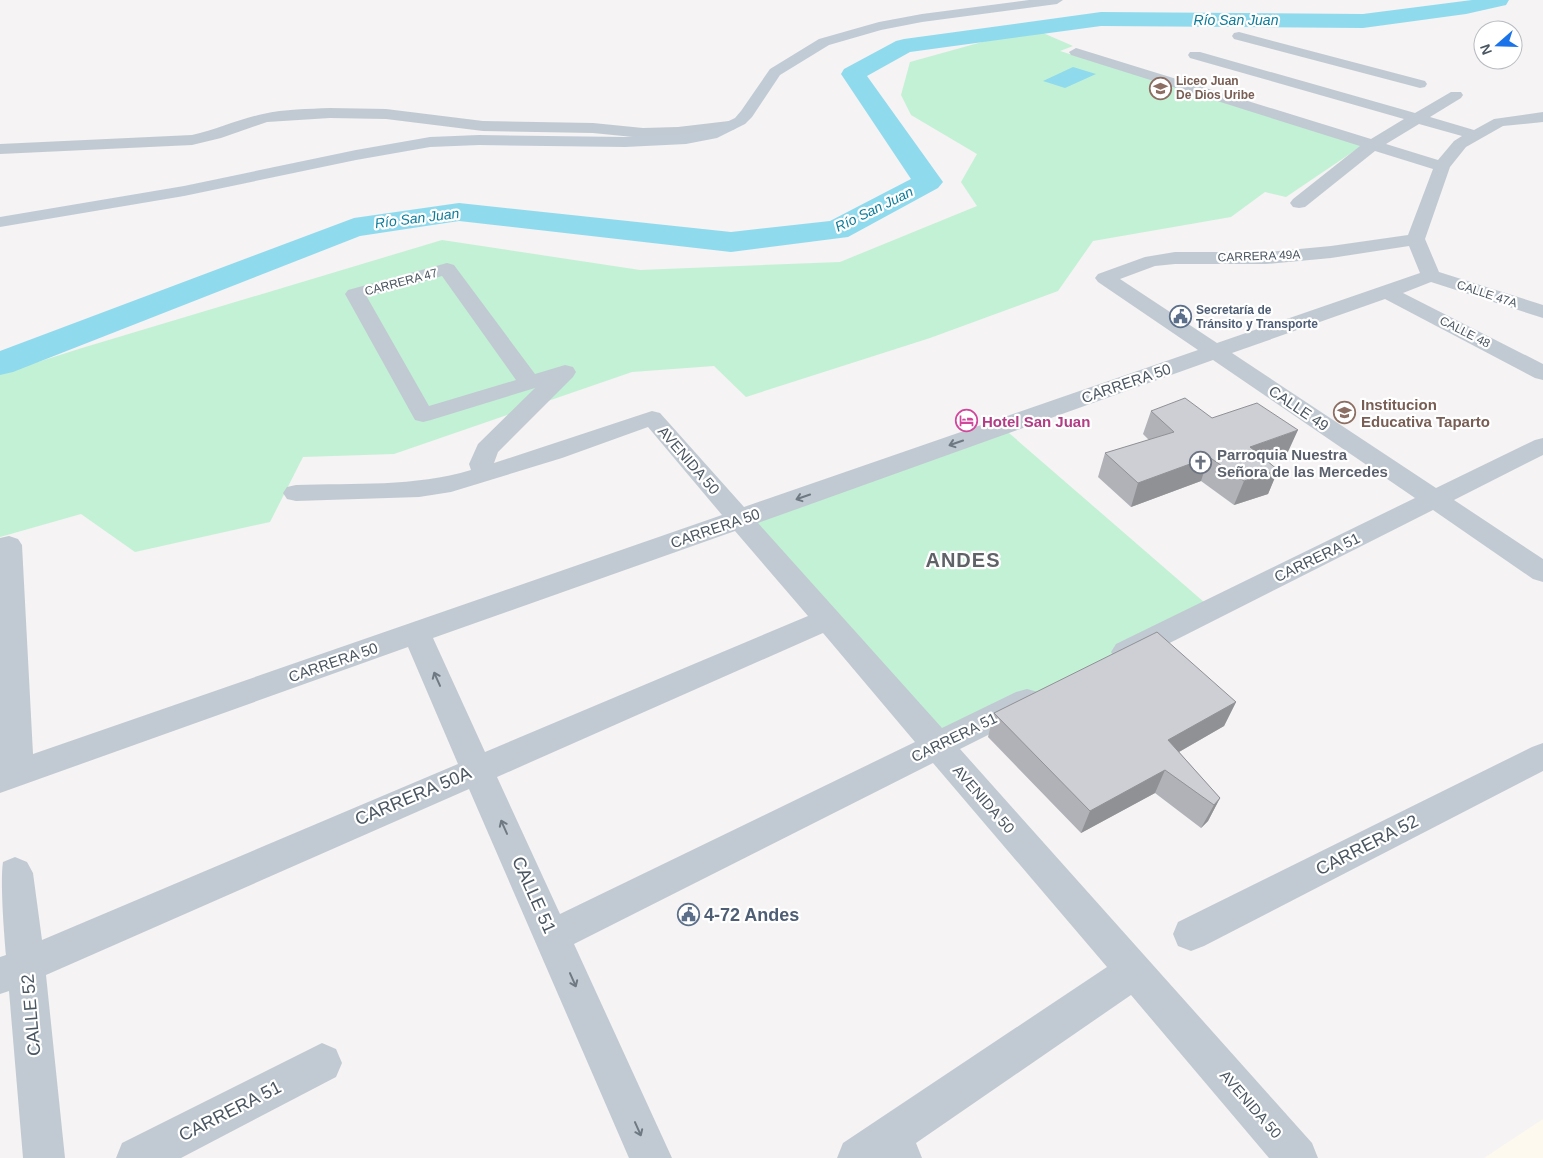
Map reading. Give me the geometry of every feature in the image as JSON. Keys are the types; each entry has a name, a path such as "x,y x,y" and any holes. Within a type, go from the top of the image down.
{"main road":[{"path":"0,222 184,191 356,155 430,142 479,140 655,142 694,138 716,133 747,114 775,72 824,42 879,26 922,18 1057,0"}],"street":[{"path":"1239,36 1420,84"},
{"path":"1219,98 1221,94 1299,51"},
{"path":"1076,52 1442,166"},
{"path":"1195,55 1475,134"},
{"path":"1299,203 1372,145 1418,119 1456,94"},
{"path":"0,149 192,140 215,135 264,118 282,115 330,113 386,114 483,126 593,128 642,133 678,132 729,126"},
{"path":"1431,276 1416,239 1442,166 1460,144 1499,122 1543,117"},
{"name":"CARRERA 49A","path":"1105,278 1152,261 1174,258 1266,258 1331,252 1416,239"},
{"name":"CARRERA 47","path":"447,269 529,382 423,415 354,294 447,269"},
{"name":"CARRERA 50","path":"9,776 1431,276"},
{"name":"CALLE 47A","path":"1431,276 1543,312"},
{"name":"CALLE 49","path":"1105,278 1543,572"},
{"name":"CALLE 48","path":"1386,292 1543,373"},
{"path":"296,493 419,489 451,484 485,474 481,464 487,449 564,372 529,382"},
{"name":"AVENIDA 50","path":"485,474 652,418 1297,1158"},
{"name":"CARRERA 51","path":"1106,662 1543,445"},
{"path":"9,544 9,776"},
{"name":"CARRERA 50A","path":"13,970 828,619"},
{"name":"CALLE 51","path":"416,633 651,1158"},
{"name":"CARRERA 51","path":"553,936 1052,688"},
{"name":"CARRERA 52","path":"1191,934 1543,756"},
{"name":"CALLE 52","path":"15,873 13,970 44,1158"},
{"path":"883,1151 1134,971"},
{"name":"CARRERA 51","path":"137,1158 322,1063"}],"shaded area":[{"path":"1543,1119 1543,1158 1484,1158"}],"green space":[{"path":"1043,33 1073,46 1060,51 1363,145 1286,197 1265,192 1231,217 1093,241 1058,291 930,338 746,397 714,366 632,372 394,454 303,457 270,522 135,552 81,514 0,537 0,374 442,240 640,270 840,262 977,206 961,182 977,154 911,115 901,95 910,62 1000,37"},
{"path":"1002,427 1212,609 937,745 740,519"}],"water":[{"path":"1073,67 1096,74 1065,88 1043,81"}],"building":[{"path":"1185,398 1212,418 1257,403 1298,430 1250,447 1278,470 1244,481 1209,457 1138,483 1105,453 1174,432 1151,411"},
{"path":"1157,632 1236,702 1168,740 1220,798 1214,805 1165,770 1090,811 994,713"}],"waterway":[{"name":"Río San Juan","path":"0,364 354,227 459,212 731,242 837,230 928,182 853,74 904,46 1101,19 1363,21 1466,8 1498,0"}],"place":[{"name":"Liceo Juan De Dios Uribe","path":"1160,88"},
{"name":"Secretaría de Tránsito y Transporte","path":"1180,317"},
{"name":"Institucion Educativa Taparto","path":"1345,413"},
{"name":"Hotel San Juan","path":"966,421"},
{"name":"Parroquia Nuestra Señora de las Mercedes","path":"1201,463"},
{"name":"4-72 Andes","path":"688,915"}],"district":[{"name":"ANDES","path":"963,560"}]}
